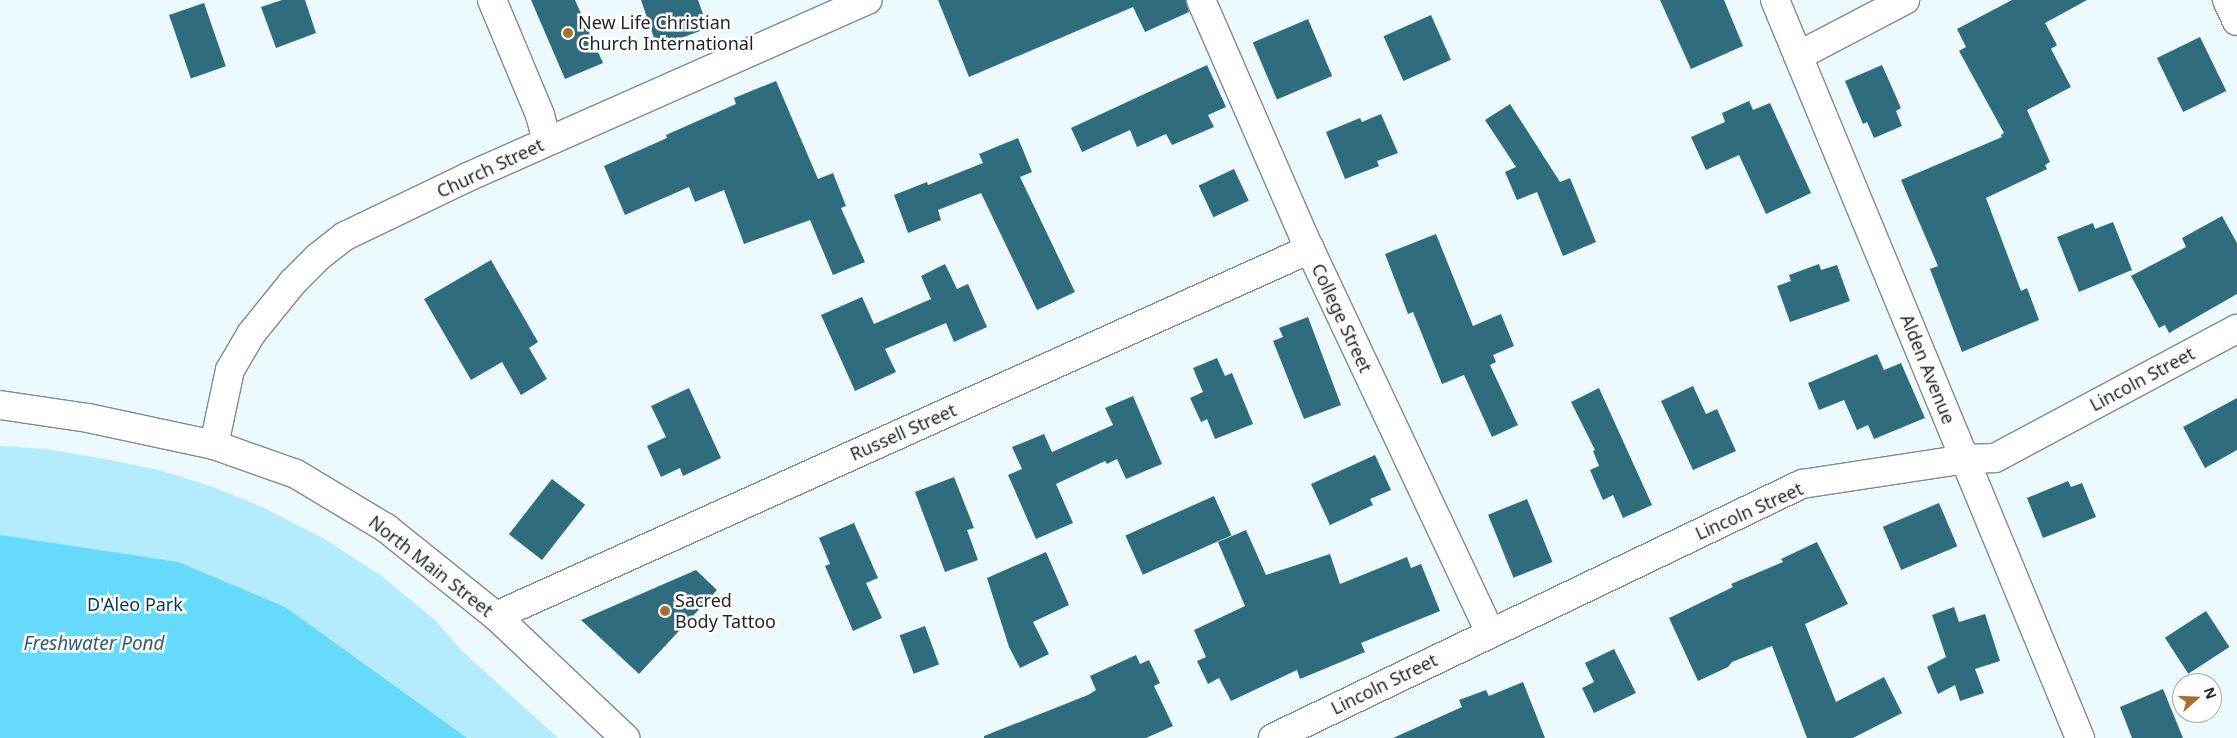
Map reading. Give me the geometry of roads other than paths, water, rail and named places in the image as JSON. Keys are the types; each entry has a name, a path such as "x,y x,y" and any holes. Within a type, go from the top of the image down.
{"street":[{"path":"492,0 540,115 547,141"},
{"name":"Church Street","path":"214,445 230,370 251,334 293,282 318,256 345,236 547,141 868,0"},
{"name":"College Street","path":"1201,0 1310,249 1490,633"},
{"name":"Alden Avenue","path":"1775,0 2080,738"},
{"path":"1798,56 1905,0"},
{"path":"2227,0 2237,21"},
{"name":"Russell Street","path":"496,616 1310,249"},
{"name":"Lincoln Street","path":"1273,738 1802,484 1965,459 1995,458 2237,329"},
{"name":"North Main Street","path":"0,405 88,418 214,445 296,474 386,528 496,616 625,738"}],"water":[{"name":"Freshwater Pond","path":"0,535 178,562 285,607 467,738 0,738"}],"place":[{"name":"New Life Christian Church International","path":"568,33"},
{"name":"Sacred Body Tattoo","path":"665,611"}],"park label":[{"name":"D'Aleo Park","path":"135,604"}]}
